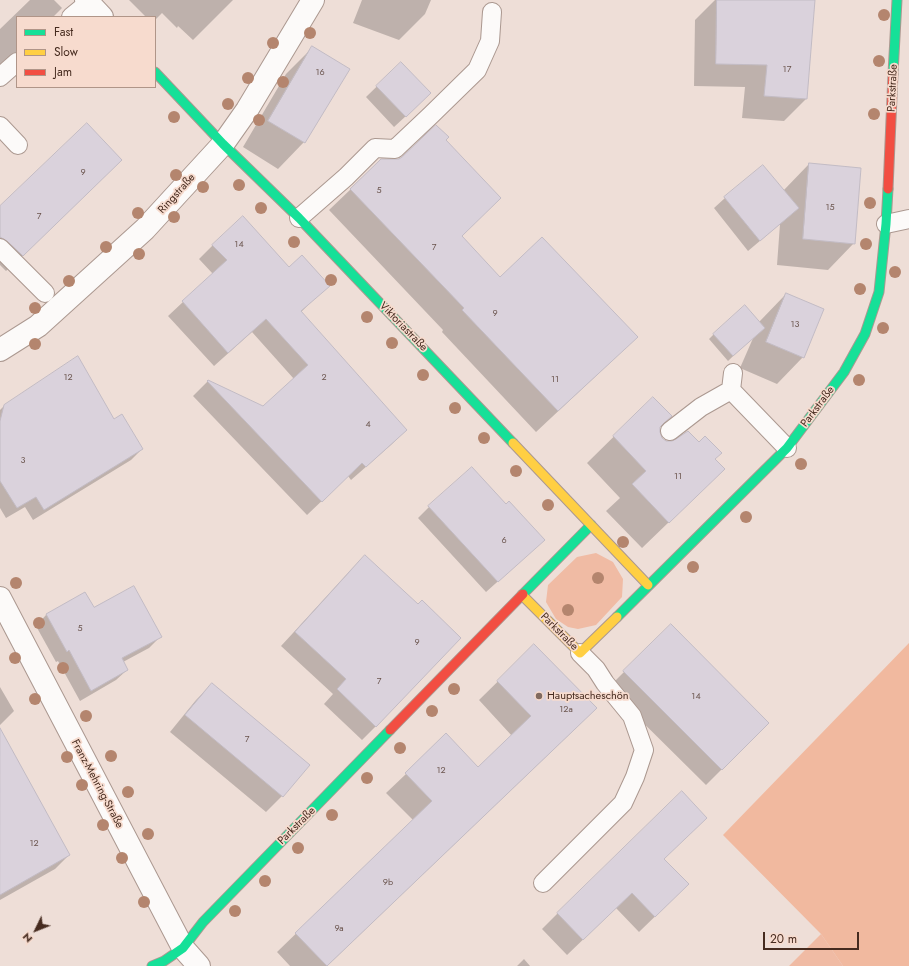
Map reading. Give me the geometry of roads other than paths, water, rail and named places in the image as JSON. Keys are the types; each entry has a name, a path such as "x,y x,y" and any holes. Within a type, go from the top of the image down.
{"street":[{"name":"Ringstraße","path":"0,350 38,326 145,229 223,144 247,110 313,0"},
{"name":"Parkstraße","path":"522,596 580,653 786,448 844,372 865,334 879,292 886,224 897,0"},
{"name":"Viktoriastraße","path":"156,73 223,144 299,218 648,585"},
{"name":"Parkstraße","path":"152,966 164,961 183,948 204,922 592,525"},
{"name":"Franz-Mehring-Straße","path":"0,598 183,948 199,966"}],"lane":[{"path":"73,16 92,7"},
{"path":"299,218 346,177 375,148 395,149 476,70 490,41 492,12"},
{"path":"0,77 16,63"},
{"path":"0,126 18,145"},
{"path":"886,224 909,219"},
{"path":"0,248 45,293"},
{"path":"670,431 732,381 786,448"},
{"path":"543,883 623,803 635,777 644,750 632,716 605,684 596,669 580,653"}],"place":[{"name":"Hauptsacheschön","path":"539,696"}]}
